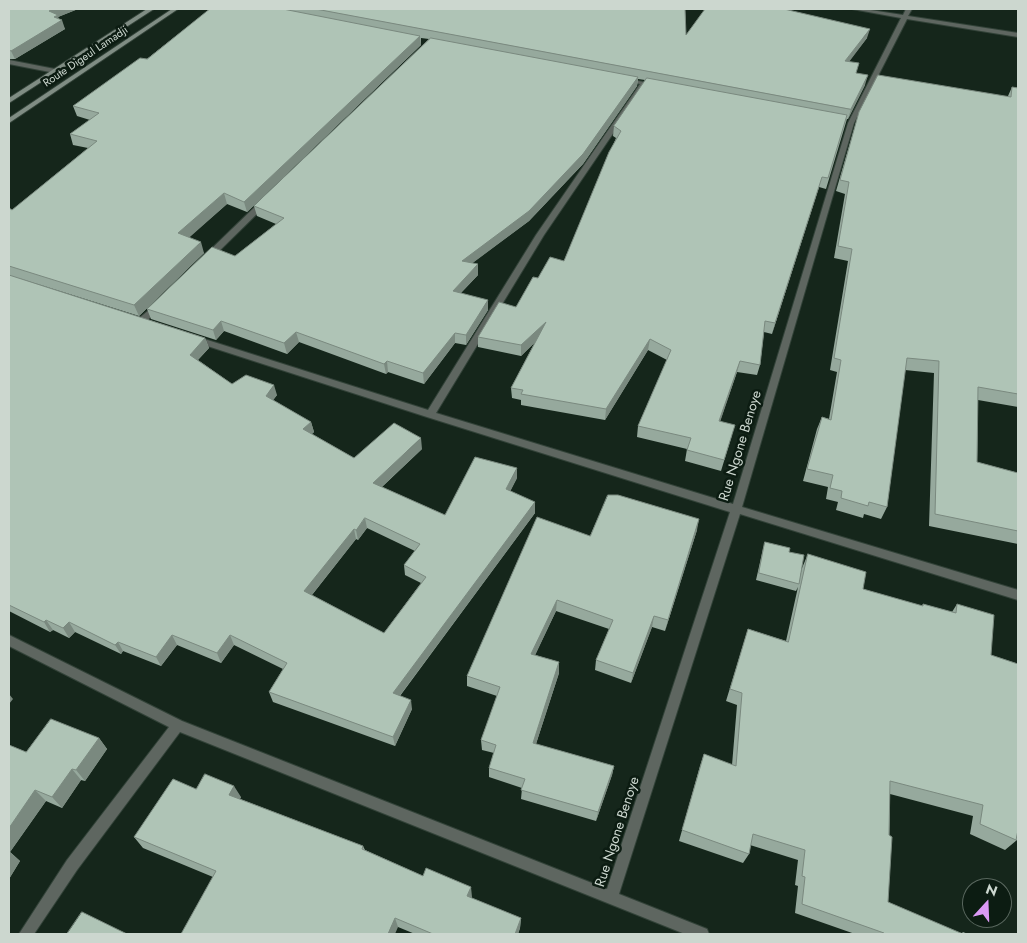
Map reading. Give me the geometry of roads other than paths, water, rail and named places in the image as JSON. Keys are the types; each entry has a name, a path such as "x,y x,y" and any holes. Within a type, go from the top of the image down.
{"main road":[{"path":"9,101 151,9"},
{"name":"Route Digeul Lamadji","path":"9,121 175,9"}],"street":[{"path":"855,9 908,13 1018,35"},
{"name":"Rue Ngone Benoye","path":"611,898 736,510 846,122 908,13"},
{"path":"9,62 55,71"},
{"path":"615,77 662,86"},
{"path":"430,415 540,235 644,83"},
{"path":"198,267 268,199"},
{"path":"141,321 162,301"},
{"path":"188,336 430,415 1018,595"},
{"path":"9,640 178,725 702,934"},
{"path":"26,934 72,865 178,725"}]}
